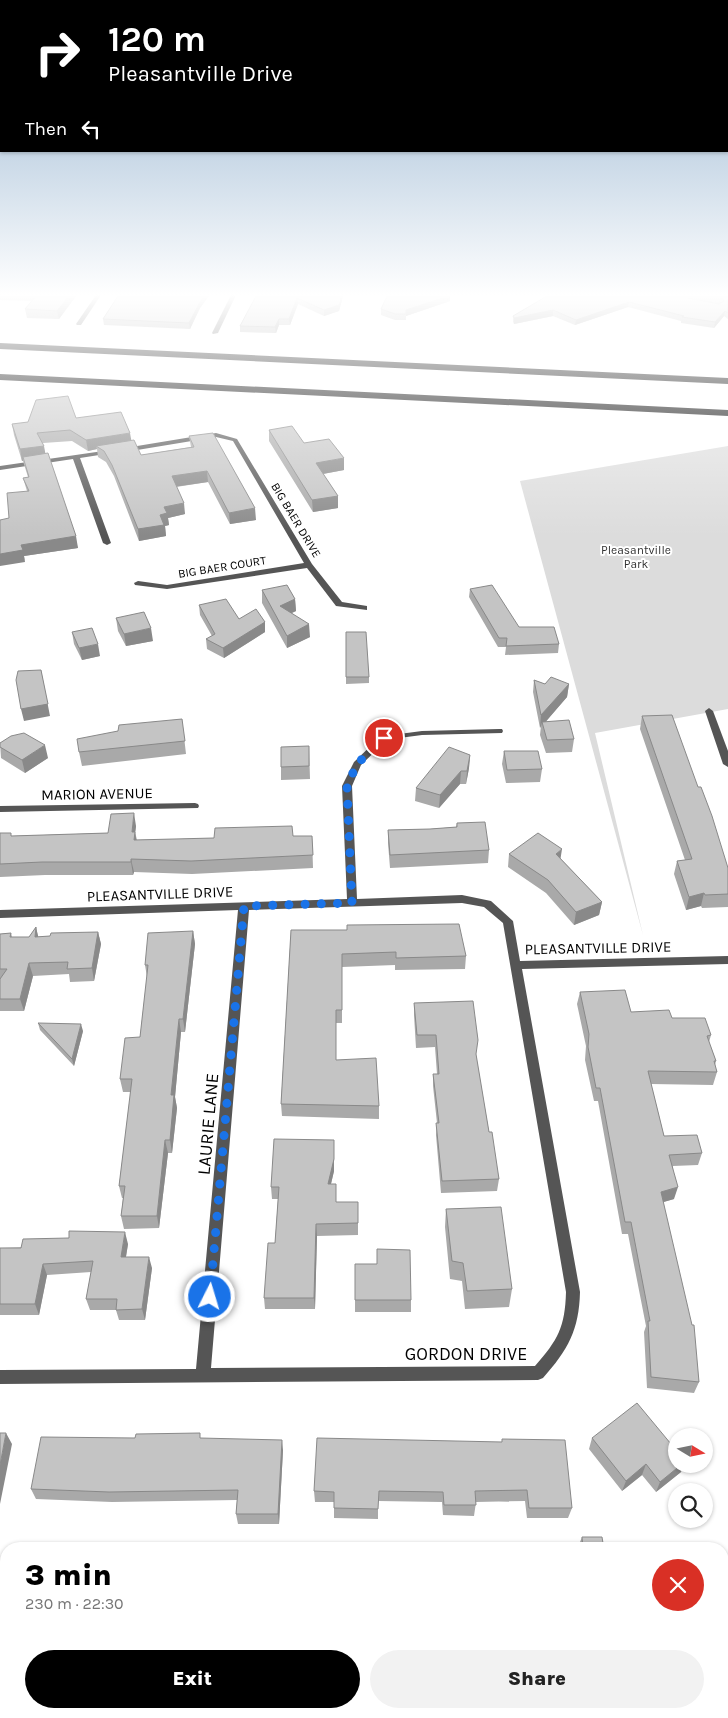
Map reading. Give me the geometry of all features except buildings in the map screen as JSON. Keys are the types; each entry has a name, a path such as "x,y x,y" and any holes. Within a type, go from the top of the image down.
{"highway":[{"path":"590,375 728,382"},
{"path":"0,378 728,414"}],"street":[{"name":"BIG BAER DRIVE","path":"76,457 216,435 235,440 309,565 339,604 364,608"},
{"path":"0,468 76,457 107,543"},
{"name":"BIG BAER COURT","path":"138,583 167,587 309,565"},
{"path":"709,711 728,764"},
{"path":"352,903 347,786 357,764 384,738"},
{"name":"PLEASANTVILLE DRIVE","path":"0,914 462,899 487,904 508,921 517,965 728,960"},
{"name":"LAURIE LANE","path":"203,1375 244,906"},
{"name":"GORDON DRIVE","path":"0,1377 538,1372 560,1350 573,1317 573,1288 517,965"}],"lane":[{"path":"384,738 422,733 499,731"},
{"name":"MARION AVENUE","path":"0,809 195,806"}],"green space":[{"name":"Pleasantville Park","path":"728,446 728,709 595,733 643,935 520,481"}],"route":[{"path":"210,1297 244,906 352,903 347,786 357,764 384,738"}]}
